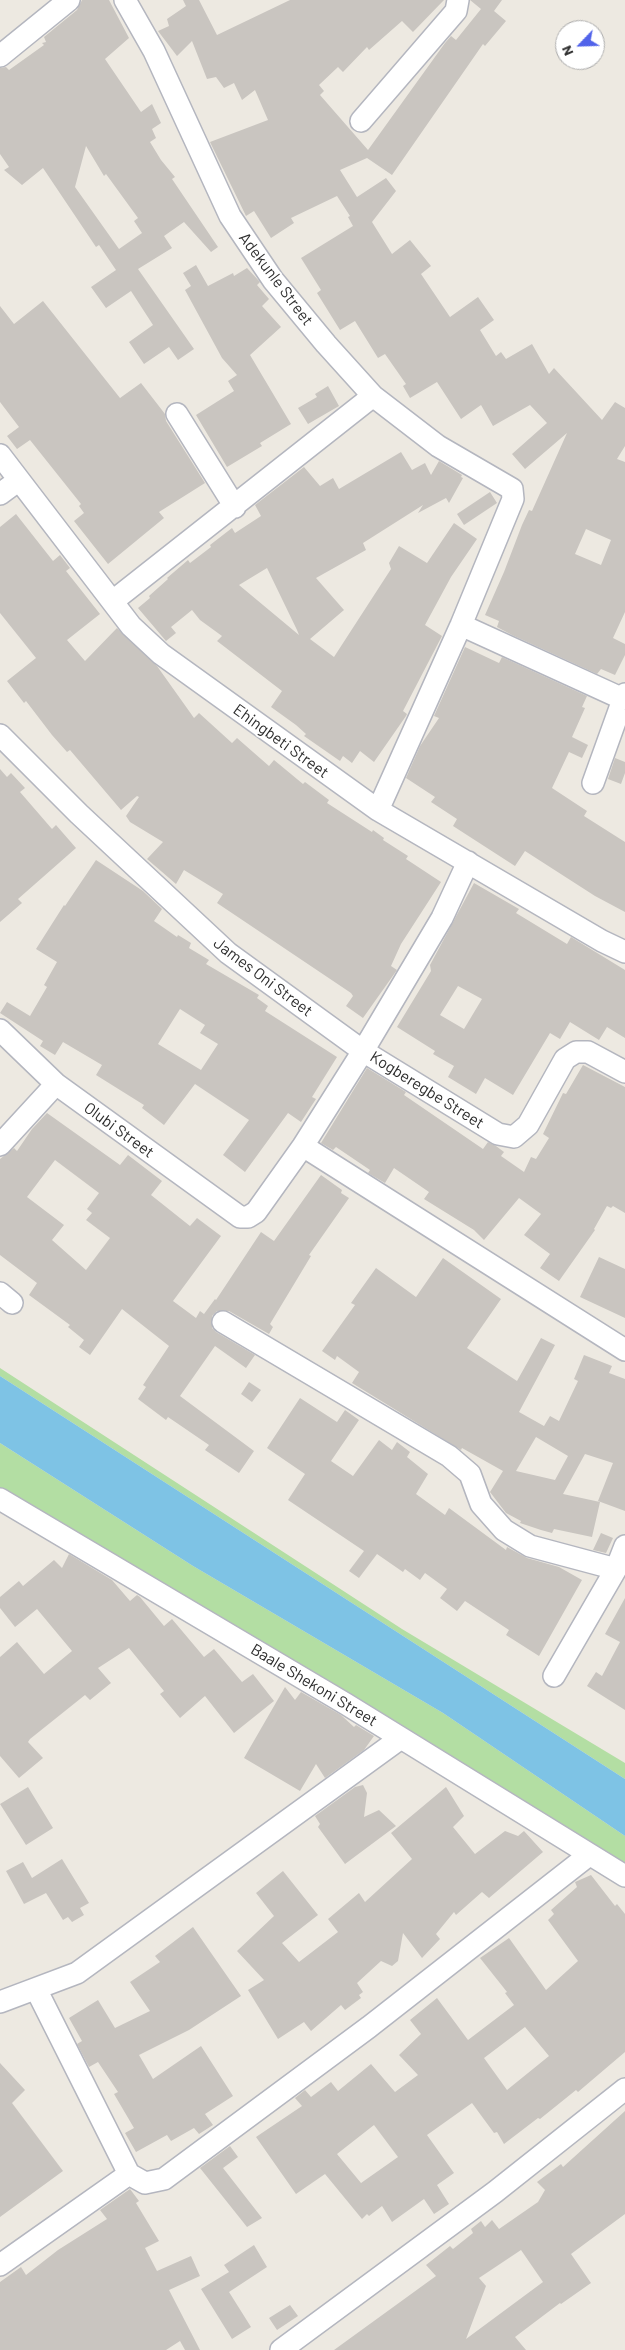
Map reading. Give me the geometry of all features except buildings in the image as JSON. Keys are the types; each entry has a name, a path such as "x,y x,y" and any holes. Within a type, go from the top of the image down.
{"street":[{"path":"0,56 70,0"},
{"name":"Adekunle Street","path":"125,0 154,51 230,216 273,280 326,344 373,396 438,446 503,482 512,489 513,499 461,625"},
{"path":"361,121 456,12 458,0"},
{"path":"113,602 373,396"},
{"path":"177,414 235,507"},
{"name":"Ehingbeti Street","path":"0,455 131,626 161,654 378,810 602,941 625,952"},
{"path":"0,494 19,480"},
{"path":"378,810 461,625 624,696 593,783"},
{"name":"James Oni Street","path":"0,735 79,814 228,953 363,1051"},
{"name":"Kogberegbe Street","path":"468,862 442,918 363,1051 498,1134 514,1137 528,1125 566,1059 576,1052 588,1052 625,1072"},
{"name":"Olubi Street","path":"0,1030 56,1084 240,1217 248,1217 256,1212 303,1146"},
{"path":"363,1051 303,1146 625,1350"},
{"path":"0,1146 56,1084"},
{"path":"223,1322 450,1456 470,1474 481,1504 504,1530 530,1546 622,1558 554,1676"},
{"name":"Baale Shekoni Street","path":"0,1499 187,1608 625,1876"},
{"path":"0,2002 77,1973 401,1738"},
{"path":"36,1989 129,2174 145,2183 164,2179 369,2027 589,1855"},
{"path":"280,2350 495,2192 625,2089"},
{"path":"0,2265 129,2174"}],"green space":[{"path":"0,1368 402,1629 625,1763 625,1779 0,1376"},
{"path":"0,1443 193,1566 443,1713 625,1836 625,1886 0,1493"}],"water":[{"path":"0,1376 625,1779 625,1836 443,1713 193,1566 0,1443"}]}
